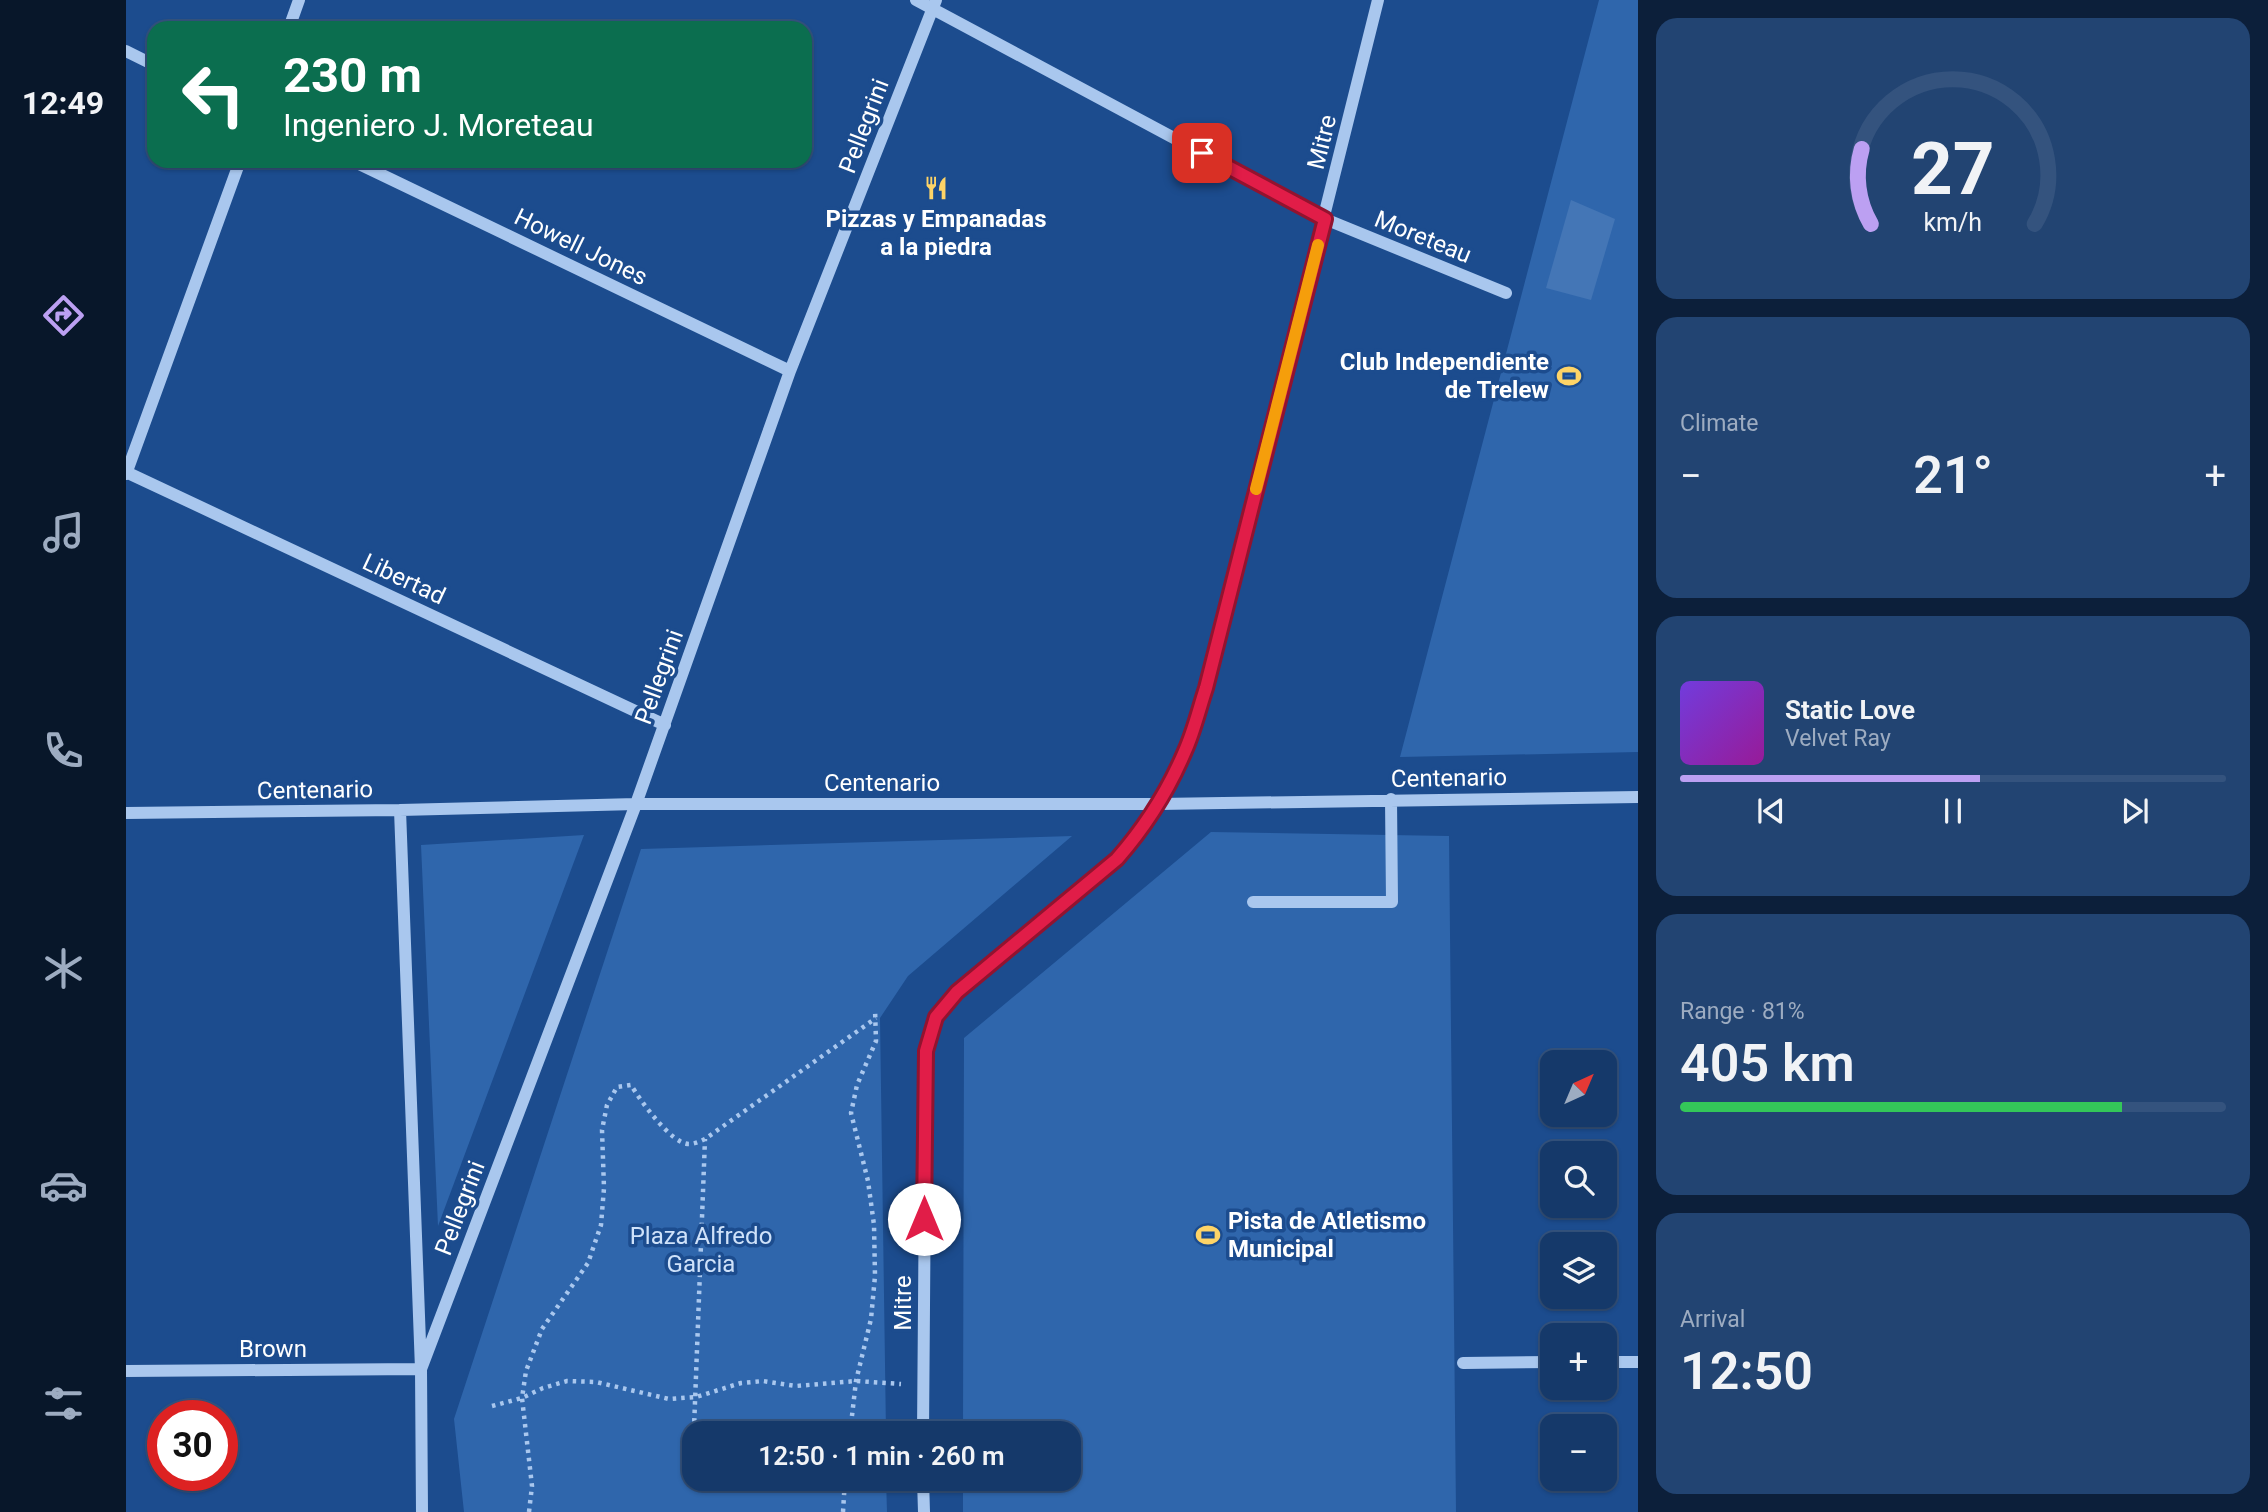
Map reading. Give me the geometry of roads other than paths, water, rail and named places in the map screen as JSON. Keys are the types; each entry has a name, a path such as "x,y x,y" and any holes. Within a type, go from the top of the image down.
{"street":[{"path":"292,21 299,0"},
{"name":"Moreteau","path":"916,0 934,4 1325,219 1506,293"},
{"name":"Mitre","path":"923,1421 926,1051 936,1017 957,992 1117,859 1140,833 1186,751 1206,688 1378,0"},
{"name":"Pellegrini","path":"421,1368 636,804 790,371 934,4"},
{"path":"126,51 147,62"},
{"path":"126,473 237,168"},
{"name":"Howell Jones","path":"368,168 790,371"},
{"name":"Libertad","path":"126,473 665,725"},
{"name":"Centenario","path":"126,813 636,804 1158,804 1638,797"},
{"path":"1253,902 1392,902 1391,799"},
{"name":"Pellegrini","path":"400,810 421,1368 422,1512"},
{"path":"1463,1363 1540,1362"},
{"path":"1617,1362 1638,1362"},
{"name":"Brown","path":"126,1371 421,1368"},
{"path":"923,1491 923,1512"}],"place":[{"name":"Pizzas y Empanadas a la piedra","path":"936,188"},
{"name":"Club Independiente de Trelew","path":"1569,376"},
{"name":"Pista de Atletismo Municipal","path":"1208,1235"}],"park label":[{"name":"Plaza Alfredo Garcia","path":"701,1250"}]}
